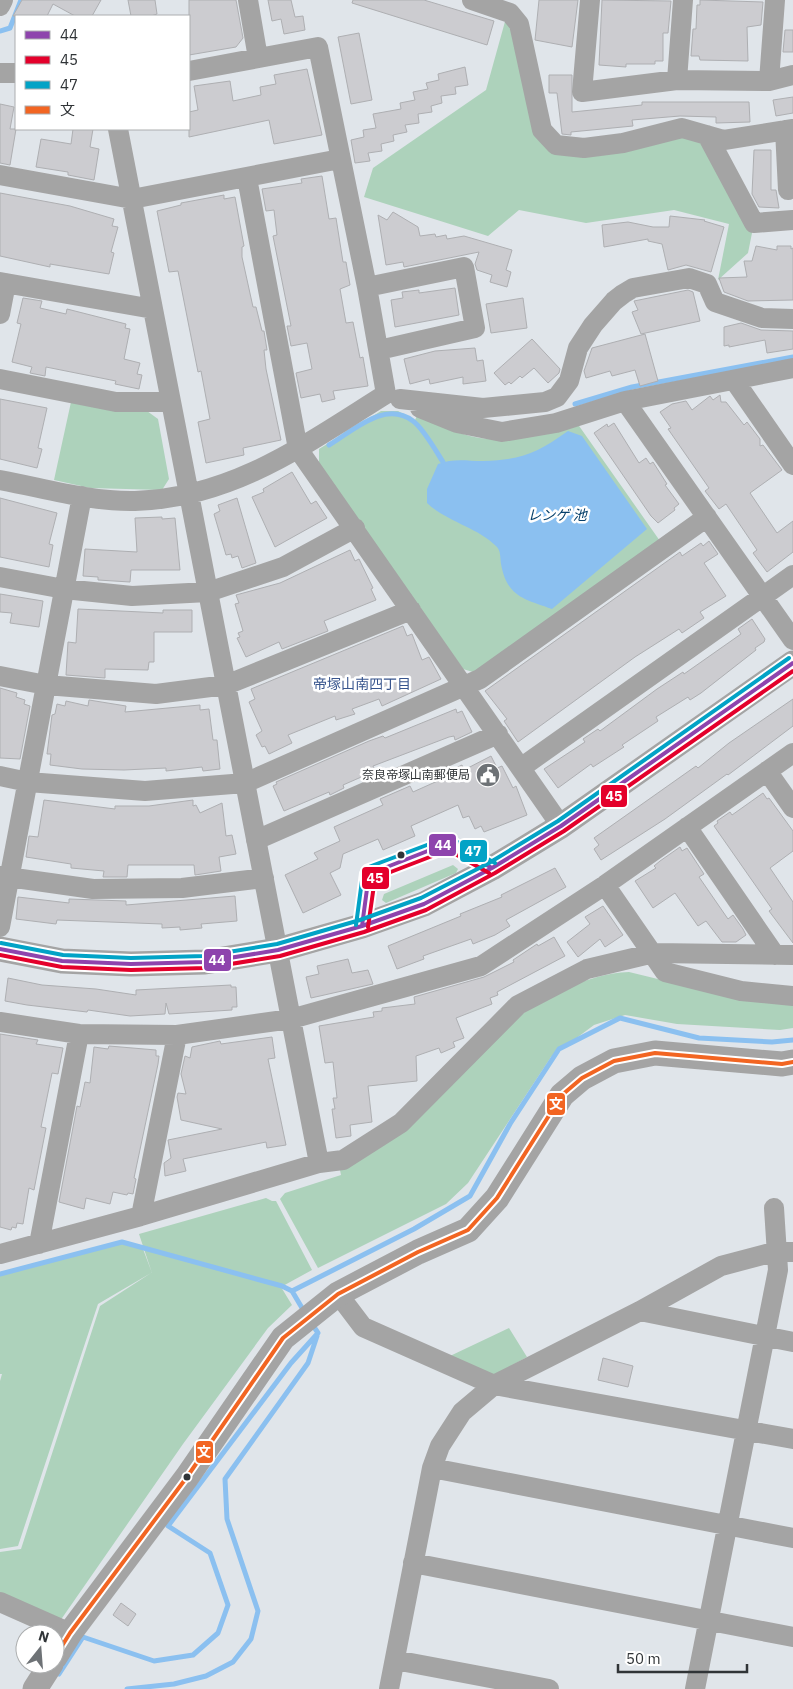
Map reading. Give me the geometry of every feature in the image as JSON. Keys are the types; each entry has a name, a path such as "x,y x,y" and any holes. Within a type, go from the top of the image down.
{"street":[{"path":"0,6 3,0"},
{"path":"248,0 258,58"},
{"path":"472,0 510,13 519,24 542,130 556,145 584,148 624,143 682,128 724,140 789,130 788,190"},
{"path":"590,0 582,92 677,80 769,81 793,75"},
{"path":"677,80 683,0"},
{"path":"769,81 775,0"},
{"path":"190,71 318,47 379,350 393,397"},
{"path":"0,73 15,73"},
{"path":"118,130 319,1163"},
{"path":"707,135 754,223 793,220"},
{"path":"0,175 132,199 340,159"},
{"path":"247,178 298,449 356,528 561,826"},
{"path":"367,287 464,267 475,328 379,350"},
{"path":"0,480 82,496 134,501 189,496 248,475 393,397 483,408 545,402 557,397 569,381 578,348 593,325 614,301 633,288 689,278 707,284 715,302 762,318 793,319"},
{"path":"0,314 3,282 153,309"},
{"path":"393,397 457,423 502,432 556,422 625,401 793,368"},
{"path":"0,379 116,402 171,402"},
{"path":"734,380 793,465"},
{"path":"625,401 793,640"},
{"path":"0,927 5,877 28,782 82,496"},
{"path":"0,776 28,782 145,791 245,783 480,679 707,517"},
{"path":"0,577 64,589 132,596 208,592 283,567 356,528"},
{"path":"522,767 793,575"},
{"path":"0,676 46,685 156,694 226,685 411,610"},
{"path":"0,949 62,961 131,964 205,962 278,950 362,926 424,904 492,868 561,826 793,663"},
{"path":"256,840 498,734"},
{"path":"0,1022 79,1034 177,1035 291,1019 481,966 605,885 793,753"},
{"path":"767,771 793,808"},
{"path":"687,827 784,955"},
{"path":"5,877 93,889 182,888 264,878"},
{"path":"605,885 654,953 665,972 741,991 793,996"},
{"path":"0,1254 141,1216 319,1163 343,1160 401,1124 518,1005 587,969 654,953 784,955"},
{"path":"39,1244 79,1034"},
{"path":"141,1216 177,1035"},
{"path":"65,1641 188,1477 283,1338 338,1294 418,1252 468,1230 497,1198 562,1095 582,1078 614,1061 654,1053 782,1064 793,1062"},
{"path":"695,1689 778,1270 786,1251 774,1208"},
{"path":"389,1689 432,1468 440,1446 462,1412 494,1385 640,1311 721,1266 786,1251"},
{"path":"338,1294 363,1327 494,1385 793,1439"},
{"path":"640,1311 793,1342"},
{"path":"432,1468 793,1538"},
{"path":"413,1563 793,1637"},
{"path":"0,1602 70,1633"},
{"path":"395,1660 549,1689"},
{"path":"35,1689 45,1674"}],"green space":[{"path":"506,18 514,27 547,144 681,134 700,138 753,228 748,253 718,280 729,224 674,210 586,223 519,210 488,236 364,197 373,168 486,90"},
{"path":"71,402 147,411 158,419 169,479 162,490 90,488 54,480"},
{"path":"381,411 398,411 415,420 417,416 468,436 489,439 519,436 577,423 660,541 476,673 463,669 319,464 319,449"},
{"path":"453,865 458,869 456,873 386,903 382,900 384,894"},
{"path":"629,972 736,998 793,1004 793,1028 780,1030 677,1024 625,1015 594,1025 551,1057 468,1183 446,1204 318,1268 280,1199 285,1193 341,1175 340,1170 516,1018 556,994 584,981"},
{"path":"266,1198 276,1201 312,1270 281,1287 292,1305 268,1328 183,1444 60,1621 0,1597 0,1552 21,1549 100,1306 151,1273 98,1304 18,1546 0,1549 0,1381 2,1374 0,1374 0,1275 121,1243 143,1249 152,1273 139,1234"},
{"path":"509,1328 527,1357 493,1376 450,1356"}],"water":[{"name":"レンゲ 池","path":"568,431 582,436 647,529 552,609 525,599 512,590 504,575 498,548 480,534 435,510 427,503 427,489 438,464 455,460 483,461 519,457 538,450"}],"building":[{"path":"22,0 101,0 93,15 73,15 53,4 48,15 13,16"},
{"path":"128,0 155,0 157,14 131,15"},
{"path":"189,0 236,0 243,38 236,47 190,55"},
{"path":"268,0 291,0 295,17 303,16 305,30 284,34 281,19 272,21"},
{"path":"353,0 424,0 494,21 487,45 352,3"},
{"path":"539,0 578,0 572,47 535,40"},
{"path":"602,0 671,1 668,33 663,33 663,61 655,61 655,64 626,64 626,67 599,65"},
{"path":"700,0 763,2 761,25 747,27 748,61 700,60 699,56 691,56 693,29 696,29 697,5 700,5"},
{"path":"785,30 793,30 793,52 783,52"},
{"path":"359,33 372,100 351,104 338,37"},
{"path":"465,67 468,85 455,87 456,94 441,96 442,103 431,106 432,112 418,114 419,123 405,125 407,132 393,135 394,141 381,144 382,151 368,153 370,161 355,163 351,140 364,137 363,130 376,128 373,114 401,109 400,103 415,100 413,92 428,89 426,83 439,80 438,74"},
{"path":"307,69 322,135 274,144 269,120 189,137 190,112 198,110 194,86 230,81 233,101 261,95 260,87 276,84 274,75"},
{"path":"549,75 572,75 572,112 642,105 642,102 749,102 750,122 716,123 716,117 680,116 632,120 633,126 571,132 571,135 562,134 557,93 549,93"},
{"path":"793,97 793,113 776,116 773,100"},
{"path":"0,104 14,107 10,129 16,130 10,165 0,163"},
{"path":"73,130 93,130 90,147 99,149 94,180 68,175 68,172 36,167 41,139 71,144"},
{"path":"754,150 771,150 771,190 776,190 779,208 759,207 752,194"},
{"path":"322,176 329,219 336,218 343,262 346,262 350,285 340,289 346,323 353,322 360,358 363,357 368,386 333,391 335,399 322,402 320,394 301,398 296,373 312,369 307,343 291,346 287,326 291,326 273,236 277,235 274,210 266,211 262,189 302,183 301,179"},
{"path":"0,193 70,206 114,219 112,226 118,227 111,252 114,253 109,274 50,264 50,267 0,256"},
{"path":"224,195 224,199 235,197 244,246 242,247 242,257 253,307 256,307 262,331 264,331 267,350 264,350 266,369 281,440 243,448 244,455 206,463 198,422 210,419 201,371 198,372 178,271 169,272 157,211 181,205 181,203"},
{"path":"393,212 418,227 420,236 435,234 436,237 446,235 447,239 464,236 512,250 506,270 511,272 507,287 490,282 492,275 477,270 475,264 479,252 404,267 403,262 386,265 378,215 387,220"},
{"path":"670,216 705,220 724,227 711,272 686,265 668,270 662,244 648,241 648,239 604,247 602,225 628,222 653,227 669,227"},
{"path":"756,246 777,250 777,246 791,246 791,249 793,248 793,300 748,301 724,292 719,278 747,277 744,261 752,261"},
{"path":"455,288 459,315 395,327 391,300 403,298 402,292 419,290 419,293"},
{"path":"688,290 693,292 700,321 641,334 632,312 638,310 634,301"},
{"path":"23,298 42,301 40,308 66,314 67,309 126,324 125,328 130,329 124,359 140,363 137,374 142,375 139,389 115,384 116,381 46,367 45,376 30,373 32,367 12,362 21,324 17,323"},
{"path":"523,298 527,328 491,333 486,304"},
{"path":"741,323 761,330 793,331 793,349 767,353 765,340 729,347 729,345 724,346 724,327"},
{"path":"645,334 658,381 640,386 635,370 612,376 610,371 586,378 584,371 592,348"},
{"path":"532,339 560,369 559,373 548,383 534,368 522,378 520,376 511,384 509,382 505,385 494,373"},
{"path":"475,348 477,361 483,360 486,381 463,384 463,377 430,384 429,379 410,384 404,359 435,351"},
{"path":"720,395 721,402 726,402 744,425 747,422 760,439 760,446 763,445 782,470 750,493 777,533 793,521 793,552 767,572 753,553 757,550 726,504 719,509 705,491 709,488 668,429 671,428 660,412 672,404 686,401 692,410 710,396 713,400"},
{"path":"0,399 47,408 38,448 42,449 37,468 0,459"},
{"path":"614,423 639,463 646,458 650,464 653,462 667,484 665,485 679,504 674,508 675,510 658,523 651,516 594,433 607,424 608,427"},
{"path":"292,472 311,504 316,501 327,518 275,547 252,497 264,492 263,489"},
{"path":"0,498 57,513 49,544 53,545 49,567 0,557"},
{"path":"237,498 256,563 242,568 238,556 232,558 231,554 226,555 214,514 220,511 218,505"},
{"path":"162,517 162,519 175,518 180,570 131,570 130,582 98,580 98,577 83,576 85,549 137,552 135,518"},
{"path":"709,541 718,554 704,563 726,596 700,612 704,618 682,633 679,629 635,657 518,742 504,721 507,719 485,691 680,552 682,556 701,543 703,546"},
{"path":"350,550 355,561 359,559 373,588 371,589 376,600 324,621 328,631 282,649 279,642 246,657 237,638 240,637 238,633 243,631 235,604 239,603 236,595 280,583"},
{"path":"0,594 43,601 39,627 10,623 12,613 0,612"},
{"path":"78,609 163,613 163,610 192,610 192,632 154,632 154,662 149,662 148,670 105,669 105,678 66,675 68,642 76,643"},
{"path":"752,619 765,639 764,642 755,648 756,650 701,693 690,700 688,697 656,717 658,721 622,745 624,747 593,767 591,764 558,788 544,769 585,742 583,739 598,729 600,731 657,689 683,672 684,674 741,634 738,629"},
{"path":"403,626 407,636 412,634 422,660 429,657 441,679 382,706 379,699 352,709 355,714 336,720 335,716 288,735 292,743 269,754 265,746 262,747 256,735 262,731 249,702 255,699 251,689"},
{"path":"0,688 17,693 16,697 25,700 24,704 30,706 20,759 0,758"},
{"path":"793,699 793,726 665,819 601,860 594,849 599,845 594,838 696,766 698,768 729,743"},
{"path":"89,700 126,706 125,712 200,705 200,710 209,709 213,740 217,740 220,769 203,771 202,767 166,771 166,768 82,769 50,765 51,754 47,754 52,715 55,714 57,704 65,706 66,701 88,706"},
{"path":"456,709 457,713 462,711 472,732 455,740 454,736 449,737 373,766 375,771 343,785 344,788 330,795 329,792 284,811 273,786 277,784 276,782 369,741 383,736 385,738"},
{"path":"491,756 497,768 502,766 513,788 516,786 527,815 484,832 481,826 475,829 469,816 463,818 458,805 411,826 415,836 383,850 378,839 343,854 340,868 330,873 341,895 303,913 285,875 318,859 314,853 340,841 334,827 383,805 380,799 410,786 413,792 442,779 441,775 462,765 464,770"},
{"path":"763,793 767,799 769,798 793,831 793,851 770,868 793,902 793,943 769,911 772,909 714,826 718,823 717,821 730,812 732,815"},
{"path":"44,800 115,809 115,806 149,806 193,800 193,806 196,805 200,813 222,803 226,836 232,835 236,854 219,857 221,871 195,875 194,865 128,865 127,877 103,877 104,871 71,868 71,864 26,857 29,836 38,837"},
{"path":"680,847 682,851 687,848 704,874 699,877 728,919 733,915 743,929 746,935 736,942 722,942 706,921 698,926 675,893 653,908 635,881 656,868 654,866"},
{"path":"555,868 566,887 506,920 510,926 495,935 473,944 471,939 423,956 424,959 397,969 388,946 502,897 501,895"},
{"path":"235,896 237,921 201,924 202,928 180,930 180,927 162,928 162,924 57,920 56,924 16,919 18,897 69,903 69,899 126,901 126,905"},
{"path":"603,906 623,935 605,947 600,939 578,957 567,942 590,924 585,917"},
{"path":"554,937 565,956 497,992 498,995 490,998 492,1004 456,1018 464,1038 453,1042 455,1047 441,1053 439,1048 416,1056 417,1081 368,1086 372,1122 350,1125 351,1136 336,1138 332,1109 335,1109 333,1098 337,1098 333,1062 325,1063 319,1026 374,1017 373,1012 382,1011 382,1008 415,1004 414,997 484,977 514,962 513,960 537,944 538,946"},
{"path":"348,959 352,973 368,970 373,984 311,998 306,977 319,974 317,966"},
{"path":"8,978 42,985 96,989 136,995 136,990 231,985 231,987 236,987 237,1007 232,1007 232,1010 169,1014 166,1003 165,1014 130,1016 88,1010 87,1012 27,1005 5,1001"},
{"path":"0,1034 38,1040 36,1044 63,1048 58,1074 52,1073 41,1127 46,1128 34,1190 29,1188 23,1224 17,1223 16,1228 12,1227 11,1230 0,1227"},
{"path":"272,1037 275,1058 268,1059 286,1145 267,1148 266,1142 183,1159 186,1171 165,1176 164,1163 171,1158 168,1140 222,1129 181,1120 177,1097 178,1093 186,1094 181,1074 185,1056 190,1058 192,1047 220,1041 221,1044"},
{"path":"109,1046 156,1050 156,1056 159,1056 158,1064 134,1178 136,1179 133,1194 128,1193 127,1195 113,1192 110,1204 86,1198 84,1209 59,1202 77,1106 80,1107 85,1082 90,1083 94,1047 108,1049"},
{"path":"603,1358 633,1366 628,1387 598,1380"},
{"path":"121,1603 136,1614 128,1626 113,1615"}],"waterway":[{"path":"15,15 21,0"},
{"path":"0,31 10,28 15,15"},
{"path":"575,404 632,387 793,357"},
{"path":"329,445 359,425 381,415 402,415 413,421 421,429 443,462"},
{"path":"305,1313 292,1291 414,1229 470,1196 510,1124 559,1049 620,1018 699,1038 772,1042 793,1040"},
{"path":"0,1274 122,1242 282,1286 292,1291"},
{"path":"65,1665 83,1637 154,1661 193,1655 218,1633 228,1605 210,1553 168,1526 291,1363 318,1333 312,1324"},
{"path":"127,1689 174,1684 206,1676 233,1662 251,1639 258,1611 227,1519 225,1479 308,1363 317,1336"}],"transit line":[{"name":"47","path":"1,943 63,955 131,958 204,956 277,944 360,920 421,898 489,863 558,821 789,658"},
{"name":"44","path":"0,949 62,961 131,964 205,962 278,950 362,926 424,904 492,868 561,826 793,663"},
{"name":"45","path":"0,955 62,967 131,970 206,968 280,956 364,932 426,910 495,873 564,831 793,671"},
{"name":"47","path":"356,925 363,873 366,868 448,837 495,863"},
{"name":"44","path":"362,926 369,874 448,843 492,868"},
{"name":"45","path":"368,927 375,878 448,850 489,873"},
{"name":"文","path":"65,1641 187,1477 283,1338 338,1294 418,1252 468,1230 497,1198 562,1095 582,1078 614,1061 655,1053 782,1064 793,1062"}],"place":[{"name":"奈良帝塚山南郵便局","path":"488,775"}],"district":[{"name":"帝塚山南四丁目","path":"362,684"}]}
